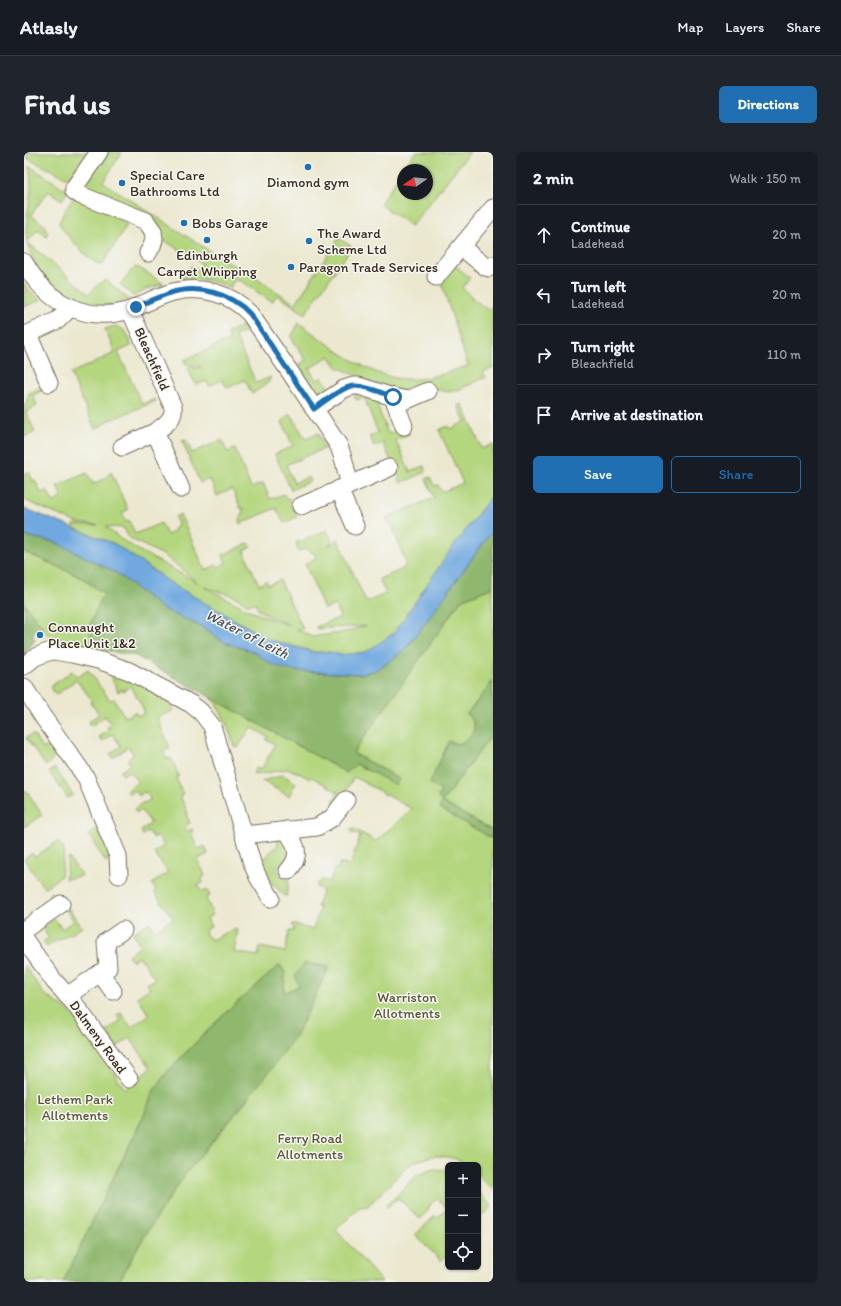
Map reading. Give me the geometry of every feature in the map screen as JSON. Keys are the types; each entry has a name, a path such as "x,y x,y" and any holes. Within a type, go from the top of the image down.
{"street":[{"path":"99,152 74,188 74,191 80,195 146,221 153,231 154,239 148,253"},
{"path":"436,277 493,208"},
{"path":"461,247 486,267 489,268 493,265"},
{"path":"24,262 35,280 44,290 70,307 82,312 103,315 130,310"},
{"name":"Bleachfield","path":"122,447 164,427 172,418 174,413 173,407 130,310 171,292 194,289 216,293 242,306 250,314 338,446 344,461 348,478 344,488 355,526"},
{"path":"49,383 28,334 58,320 70,307"},
{"path":"314,409 344,389 353,386 359,386 407,400 428,391"},
{"path":"393,397 404,426"},
{"path":"155,432 181,489"},
{"path":"301,506 389,468"},
{"path":"24,666 35,657 48,652 63,652 80,655 129,671 197,708 210,722 214,730 255,870 271,898"},
{"path":"24,687 86,778 118,856 119,875"},
{"path":"244,835 312,828 321,825 335,815 346,800"},
{"path":"286,830 294,843 297,855 294,865 288,871"},
{"path":"24,930 60,904"},
{"path":"113,991 100,973 108,968 106,942 123,930"},
{"name":"Dalmeny Road","path":"24,939 129,1079"},
{"name":"Dalmeny Road","path":"67,996 100,973"}],"green space":[{"path":"27,152 57,152 58,154 62,152 90,152 78,170 68,178 28,159"},
{"path":"106,152 122,152 103,182 214,254 260,280 295,304 339,238 352,247 305,314 277,295 272,302 241,281 234,280 230,288 206,280 182,280 191,266 198,270 202,264 165,241 160,249 158,240 84,187"},
{"path":"415,152 470,152 433,198 433,164 407,164"},
{"path":"29,166 68,191 62,200 48,191 31,215 44,225 48,234 46,236 38,229 27,242 26,235 31,187"},
{"path":"397,179 397,200 432,200 411,226 380,204"},
{"path":"74,197 108,212 127,225 102,265 97,264 85,255 66,234 59,223"},
{"path":"27,242 89,294 99,284 106,280 128,299 110,305 99,306 86,304 63,293 44,276 31,254"},
{"path":"455,265 470,278 462,288 488,310 493,305 493,368 483,372 486,377 458,390 449,392 430,388 399,390 370,382 337,367 329,356 309,369 317,381 322,377 328,387 320,391 311,384 299,365 306,360 291,337 299,323 349,358 378,373 392,377 421,379 437,376 468,366 441,281"},
{"path":"135,267 141,269 164,284 147,289 133,296 120,284"},
{"path":"24,283 30,291 41,300 24,307"},
{"path":"244,325 247,331 235,336 256,383 271,377 269,382 252,394 245,380 227,388 222,380 209,386 206,381 196,385 188,369 192,367 201,368 200,366 186,364 184,360 230,340 227,333"},
{"path":"115,326 124,331 129,339 131,346 118,352 142,404 155,399 156,401 103,423 103,425 95,429 71,373 115,353 105,329"},
{"path":"45,386 46,389 33,395 37,406 26,412 35,432 24,437 24,405 26,404 29,393"},
{"path":"354,393 362,393 383,402 377,405 388,434 406,427 409,434 396,440 410,472 424,466 426,472 401,483 383,443 374,447 370,436 378,433 364,397 356,400"},
{"path":"462,404 482,449 493,444 493,494 452,548 394,633 366,652 341,655 330,652 314,652 270,640 177,587 115,544 76,529 73,525 98,525 77,523 24,500 24,473 29,472 33,481 35,480 41,493 47,490 53,502 62,498 57,486 87,473 93,484 106,478 111,472 128,510 122,513 126,522 129,520 135,534 161,523 167,535 173,532 178,524 175,517 180,514 205,570 217,565 219,567 226,563 223,555 249,543 251,547 244,551 259,585 266,581 268,585 280,580 303,629 297,629 312,637 345,632 366,626 317,629 316,627 340,617 335,605 324,609 305,564 316,558 314,553 305,549 299,551 296,543 327,530 332,541 327,547 338,539 366,602 386,594 379,579 403,569 406,563 393,529 396,527 389,524 386,518 434,498 426,479 430,477 434,486 438,485 442,492 463,483 439,430 448,426 450,429 465,422 458,405","holes":["106,527 124,528 129,538 165,556 198,583 140,551 122,540","204,587 234,596 247,604 256,603 258,610 291,626 255,613"]},
{"path":"290,414 305,438 307,439 318,433 325,448 286,465 294,483 308,477 310,481 291,490 275,454 293,446 282,422"},
{"path":"186,440 192,453 222,440 227,452 235,449 251,488 263,483 270,499 284,494 286,499 289,498 297,517 284,523 276,508 240,524 239,521 244,508 241,509 232,489 217,496 210,479 200,483 182,441"},
{"path":"493,530 493,587 461,600 353,753 399,779 396,785 356,764 347,773 136,656 92,648 90,625 101,598 105,595 84,579 24,552 24,536 55,542 115,572 163,609 204,628 224,642 254,652 271,664 296,671 361,674 393,659 409,645"},
{"path":"24,552 84,579 105,595 90,625 92,648 59,642 48,636 24,603"},
{"path":"493,587 493,681 467,714 473,721 474,731 463,742 457,744 449,741 442,791 442,802 493,733 493,831 442,803 439,807 493,839 493,1190 481,1178 481,1162 462,1162 456,1159 433,1156 409,1165 368,1206 360,1207 336,1230 382,1282 119,1282 133,1255 186,1173 240,1109 303,1022 329,967 284,994 285,972 280,966 225,1013 168,1071 153,1092 144,1115 63,1282 24,1282 24,965 44,994 71,1013 125,1089 140,1079 139,1077 151,1068 130,1038 117,1047 107,1031 121,1021 117,1015 121,1013 131,1027 149,1015 137,997 150,988 147,984 155,979 139,956 132,961 128,955 141,946 133,933 149,922 155,931 173,918 154,892 156,890 152,884 168,872 154,853 164,845 157,836 154,838 148,831 143,835 141,831 151,823 141,810 137,813 134,809 150,800 144,792 139,796 135,790 129,794 127,790 138,782 129,771 123,775 120,772 130,764 127,760 133,753 128,747 113,758 110,754 121,746 112,734 102,741 99,737 109,730 107,727 111,724 105,716 91,726 88,722 99,714 90,702 92,700 76,680 56,695 50,687 72,671 78,677 88,670 110,700 114,699 125,717 135,712 137,715 142,715 144,710 131,686 118,692 109,673 132,680 172,704 172,711 157,718 170,748 163,752 167,759 171,758 179,776 176,778 183,794 180,796 188,813 186,814 190,823 186,825 185,829 188,831 192,829 193,831 191,833 198,849 205,846 208,854 198,859 205,876 202,878 203,883 198,885 202,892 207,890 210,896 206,898 213,915 207,918 211,927 206,929 205,932 211,940 234,929 238,930 234,952 258,956 260,947 285,952 289,931 293,931 294,928 292,925 293,924 313,930 320,908 317,907 323,890 316,887 318,883 320,883 322,879 329,882 335,868 338,869 340,863 350,866 360,836 351,832 352,828 376,841 412,809 354,777 338,804 333,801 338,792 312,777 310,779 297,772 287,769 256,775 253,773 256,768 261,770 275,745 266,740 268,737 251,727 238,748 234,746 225,720 211,697 347,773 355,764 399,779 353,753 461,600"},
{"path":"24,603 42,627 32,634 35,640 24,654"},
{"path":"493,681 493,741 489,738 442,802 493,831 493,839 439,808 442,803 438,797 441,791 430,783 449,741 457,744 463,742 474,731 473,721 467,714"},
{"path":"33,734 42,748 49,747 55,756 46,766 26,738"},
{"path":"55,768 73,795 68,798 49,772"},
{"path":"283,775 296,783 289,796 262,781"},
{"path":"26,790 42,815 24,827 24,792"},
{"path":"98,828 111,859 106,862 88,835"},
{"path":"278,839 284,839 292,856 277,866 280,875 289,880 286,897 266,876 258,860 266,858 270,852 278,846"},
{"path":"58,841 64,850 61,876 44,888 24,859 32,853 35,857"},
{"path":"68,857 82,876 65,879"},
{"path":"69,909 82,927 47,947 43,942 49,938 42,928 55,919 62,929 74,921 66,910"},
{"path":"305,963 329,967 295,1037 269,1072 186,1173 133,1255 119,1282 63,1282 144,1115 153,1092 168,1071 225,1013 280,965 285,972 284,993 299,986 295,976"},
{"path":"434,1169 445,1170 445,1206 437,1198 427,1208 429,1210 420,1219 398,1198 388,1208 386,1206 417,1175"},
{"path":"481,1195 492,1206 481,1217"},
{"path":"445,1210 445,1257 441,1261 415,1235 435,1216 437,1218"}],"water":[{"name":"Water of Leith","path":"493,494 493,530 409,645 393,659 376,670 361,674 296,671 271,664 254,652 224,642 204,628 163,609 115,572 55,542 24,536 24,508 115,544 177,587 270,640 314,652 330,652 341,655 366,652 394,633 452,548"}],"place":[{"name":"Diamond gym","path":"308,167"},
{"name":"Special Care Bathrooms Ltd","path":"122,183"},
{"name":"Bobs Garage","path":"184,223"},
{"name":"Edinburgh Carpet Whipping","path":"207,240"},
{"name":"The Award Scheme Ltd","path":"309,241"},
{"name":"Paragon Trade Services","path":"291,267"},
{"name":"Connaught Place Unit 1&2","path":"40,635"}],"route":[{"path":"136,307 171,292 178,291 194,289 222,295 246,309 314,409 349,386 359,386 393,397"}],"park label":[{"name":"Warriston Allotments","path":"407,1006"},
{"name":"Lethem Park Allotments","path":"75,1108"},
{"name":"Ferry Road Allotments","path":"310,1146"}]}
